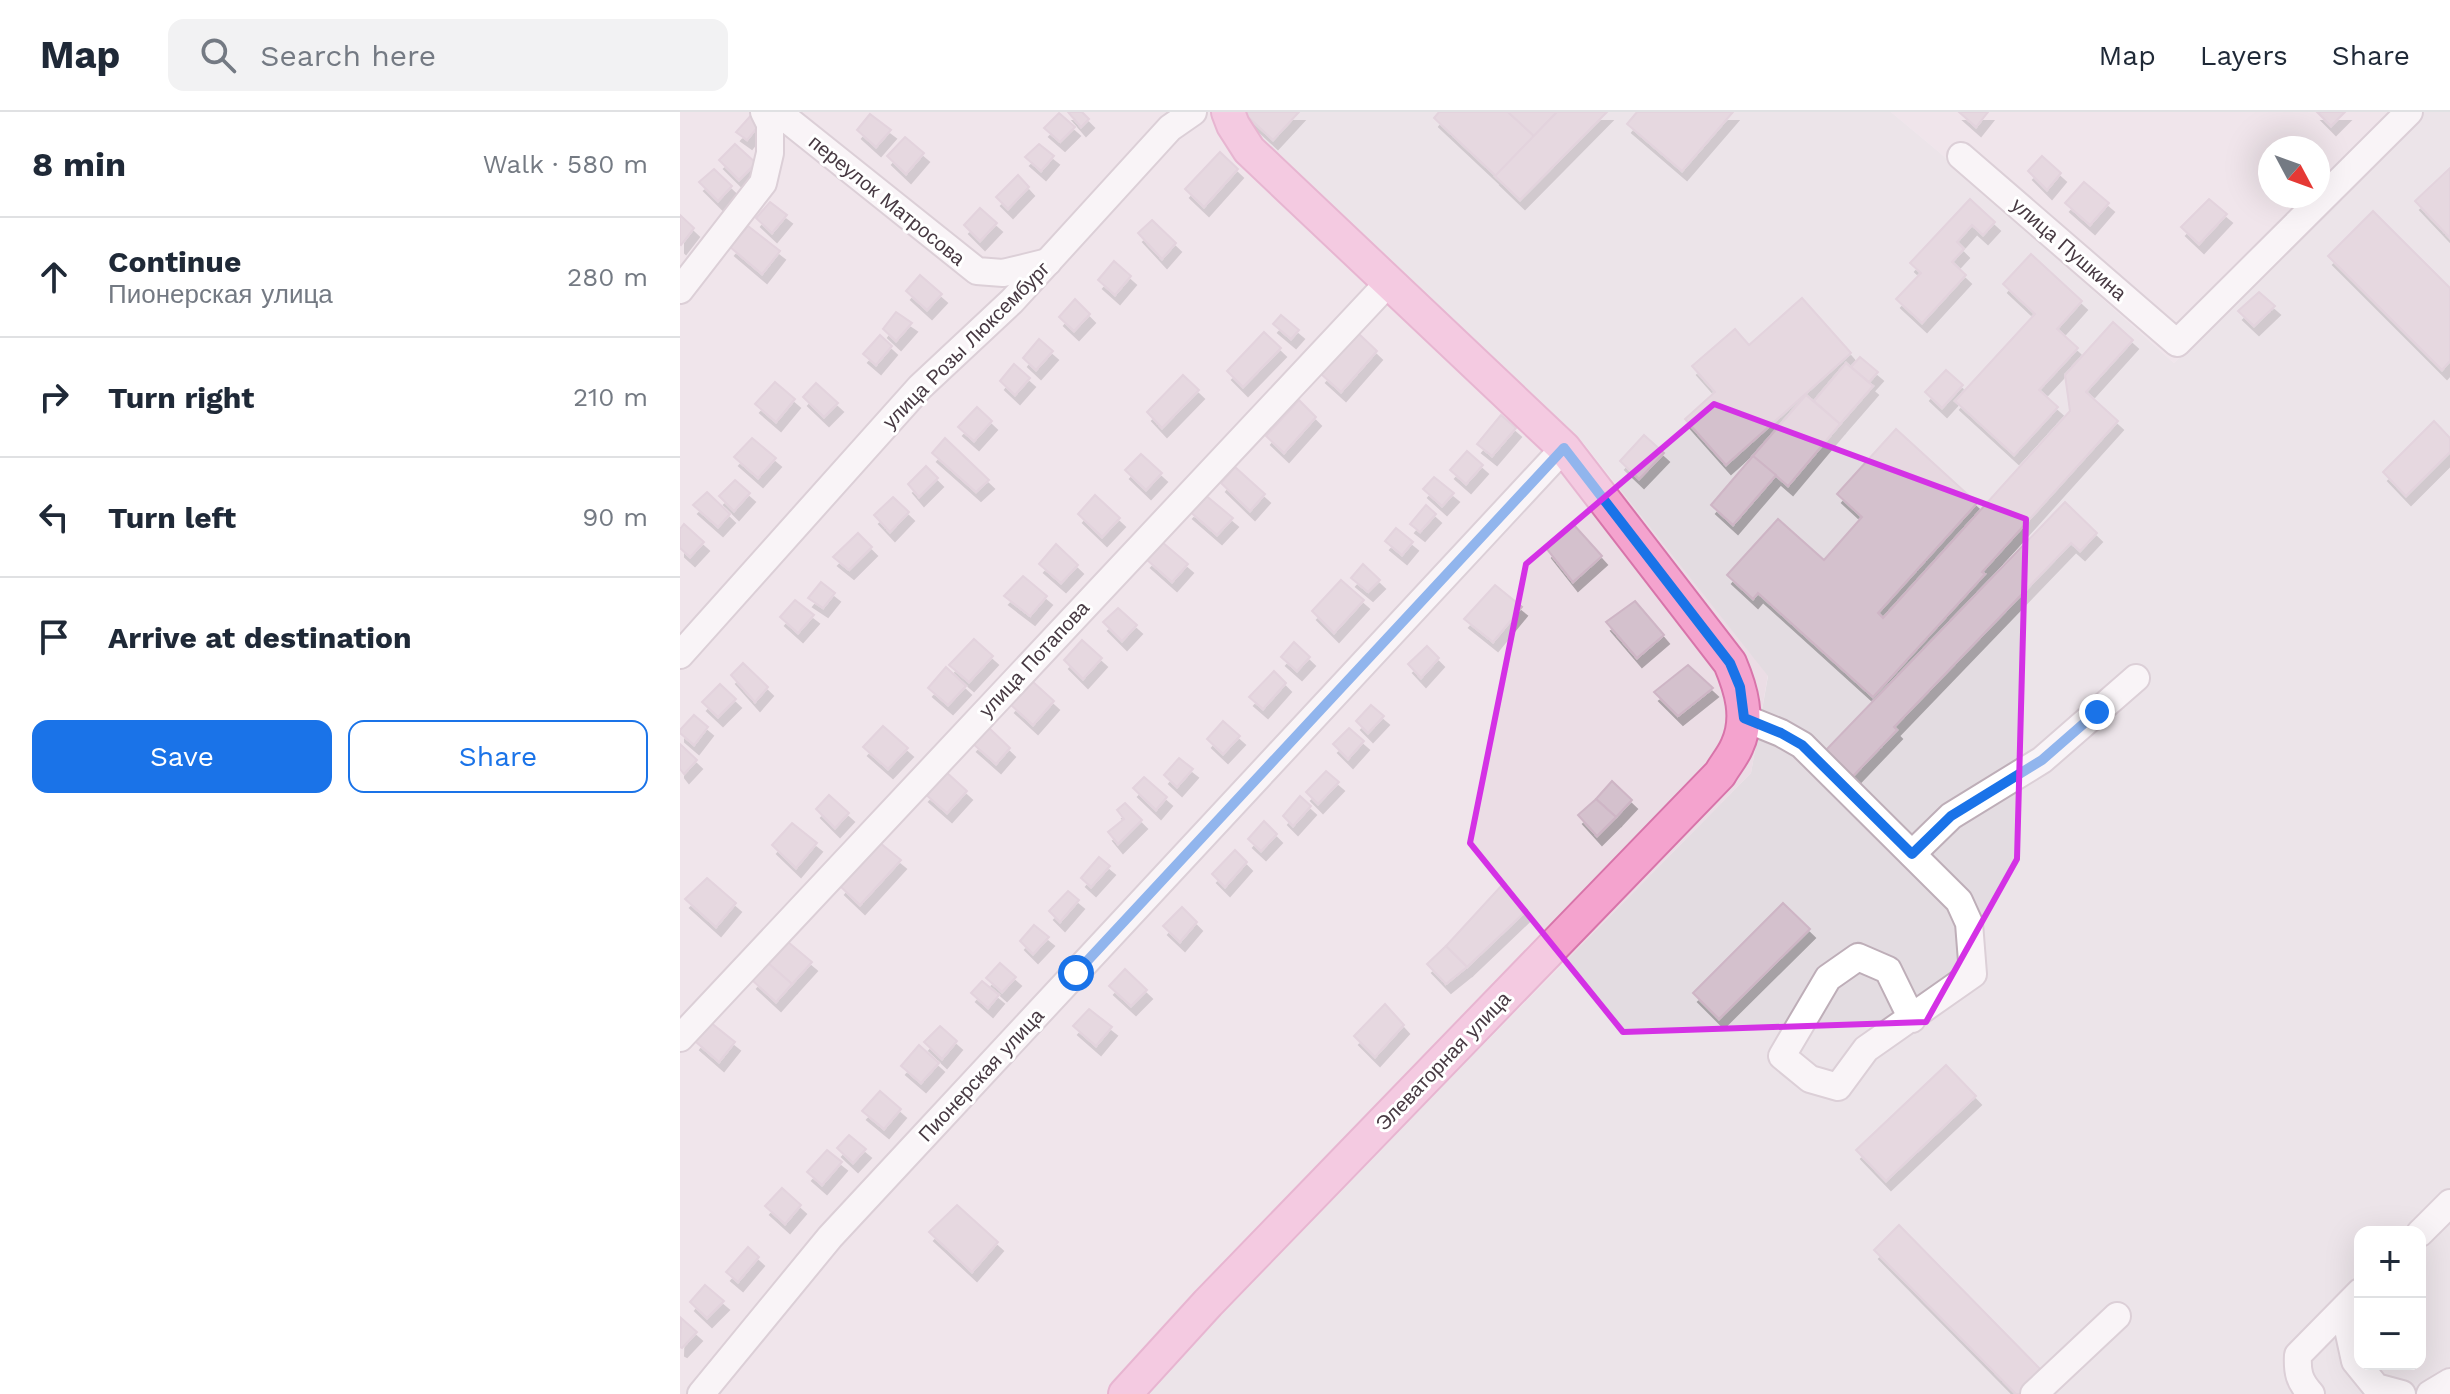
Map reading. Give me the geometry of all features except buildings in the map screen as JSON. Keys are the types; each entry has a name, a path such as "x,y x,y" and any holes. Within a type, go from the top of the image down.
{"main road":[{"path":"1228,112 1249,150 1564,448 1730,663 1740,687 1744,718"},
{"name":"Элеваторная улица","path":"1125,1394 1208,1303 1720,774 1738,746 1744,718"}],"street":[{"path":"680,290 763,183 770,153 770,124 764,112"},
{"name":"переулок Матросова","path":"778,112 977,271 1003,273 1048,262"},
{"name":"улица Розы Люксембург","path":"680,655 920,387 1012,301 1170,128 1193,112"},
{"name":"улица Пушкина","path":"1961,156 2177,343 2409,112"},
{"name":"улица Потапова","path":"680,1038 1390,281"},
{"name":"Пионерская улица","path":"701,1394 830,1237 1564,448"},
{"path":"1912,854 1951,816 2042,760 2136,678"},
{"path":"1744,718 1802,745 1959,901 1969,923 1973,974 1912,1019 1866,1049 1838,1087 1810,1079 1782,1056 1828,978 1858,957 1888,970 1912,1019"},
{"path":"2426,1227 2450,1203"},
{"path":"2311,1394 2297,1374 2298,1355 2354,1298"},
{"path":"2357,1298 2348,1329 2355,1361 2376,1387 2402,1394"},
{"path":"2034,1394 2117,1316"},
{"path":"2430,1394 2450,1382"}],"highlighted area":[{"path":"1714,404 2026,519 2017,859 1926,1022 1623,1032 1470,843 1526,564"}],"shaded area":[{"path":"680,112 1237,112 1237,118 1584,444 1768,675 1751,773 1139,1394 680,1394"},
{"path":"1237,112 1891,112 2174,363 2423,112 2450,112 2450,1394 1139,1394 1751,773 1768,676 1584,444 1237,118"},
{"path":"1891,112 2423,112 2330,206 2330,136 2258,136 2258,208 2328,208 2174,363"}],"route":[{"path":"1076,973 1564,448 1730,663 1740,687 1744,718 1802,745 1912,854 1951,816 2042,760 2097,712"}]}
